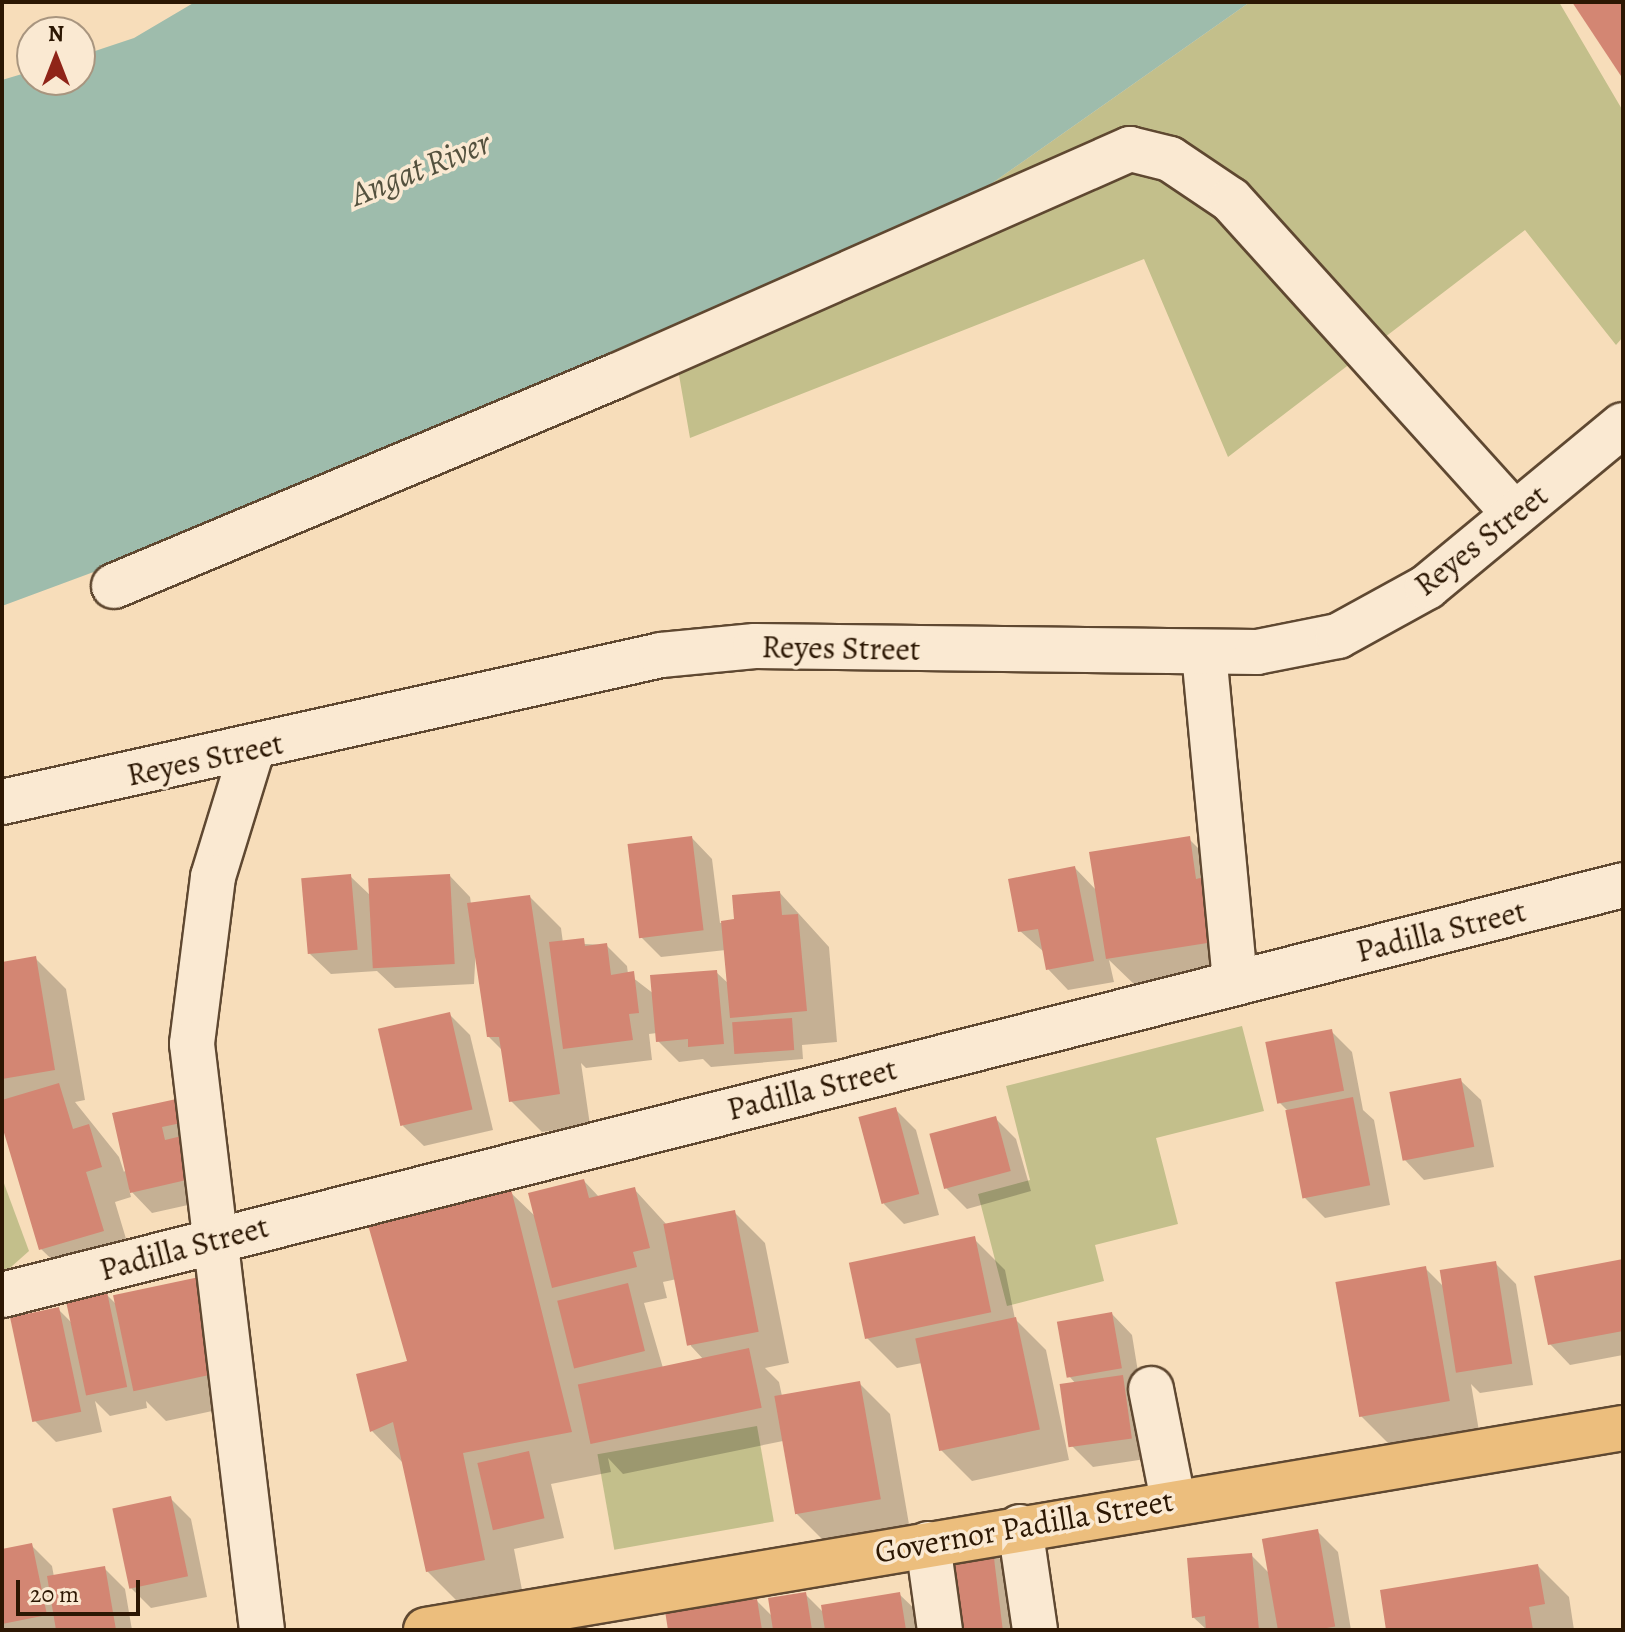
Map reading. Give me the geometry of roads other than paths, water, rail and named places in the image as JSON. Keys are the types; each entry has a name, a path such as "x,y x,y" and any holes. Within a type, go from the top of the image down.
{"main road":[{"name":"Governor Padilla Street","path":"426,1630 1173,1500 1623,1428"}],"street":[{"path":"114,586 616,376 1130,149 1170,159 1231,200 1515,514"},
{"name":"Reyes Street","path":"2,802 252,750 661,655 755,646 1257,652 1338,636 1427,587 1623,425"},
{"path":"1204,653 1235,982"},
{"path":"252,750 213,877 192,1044 262,1630"},
{"name":"Padilla Street","path":"2,1295 1623,885"},
{"path":"1151,1389 1173,1500"},
{"path":"1020,1527 1035,1630"},
{"path":"928,1544 940,1630"}],"water":[{"name":"Angat River","path":"195,2 1250,2 991,184 805,277 258,511 2,606 2,80 16,76 16,96 96,96 96,51 134,38"}]}
